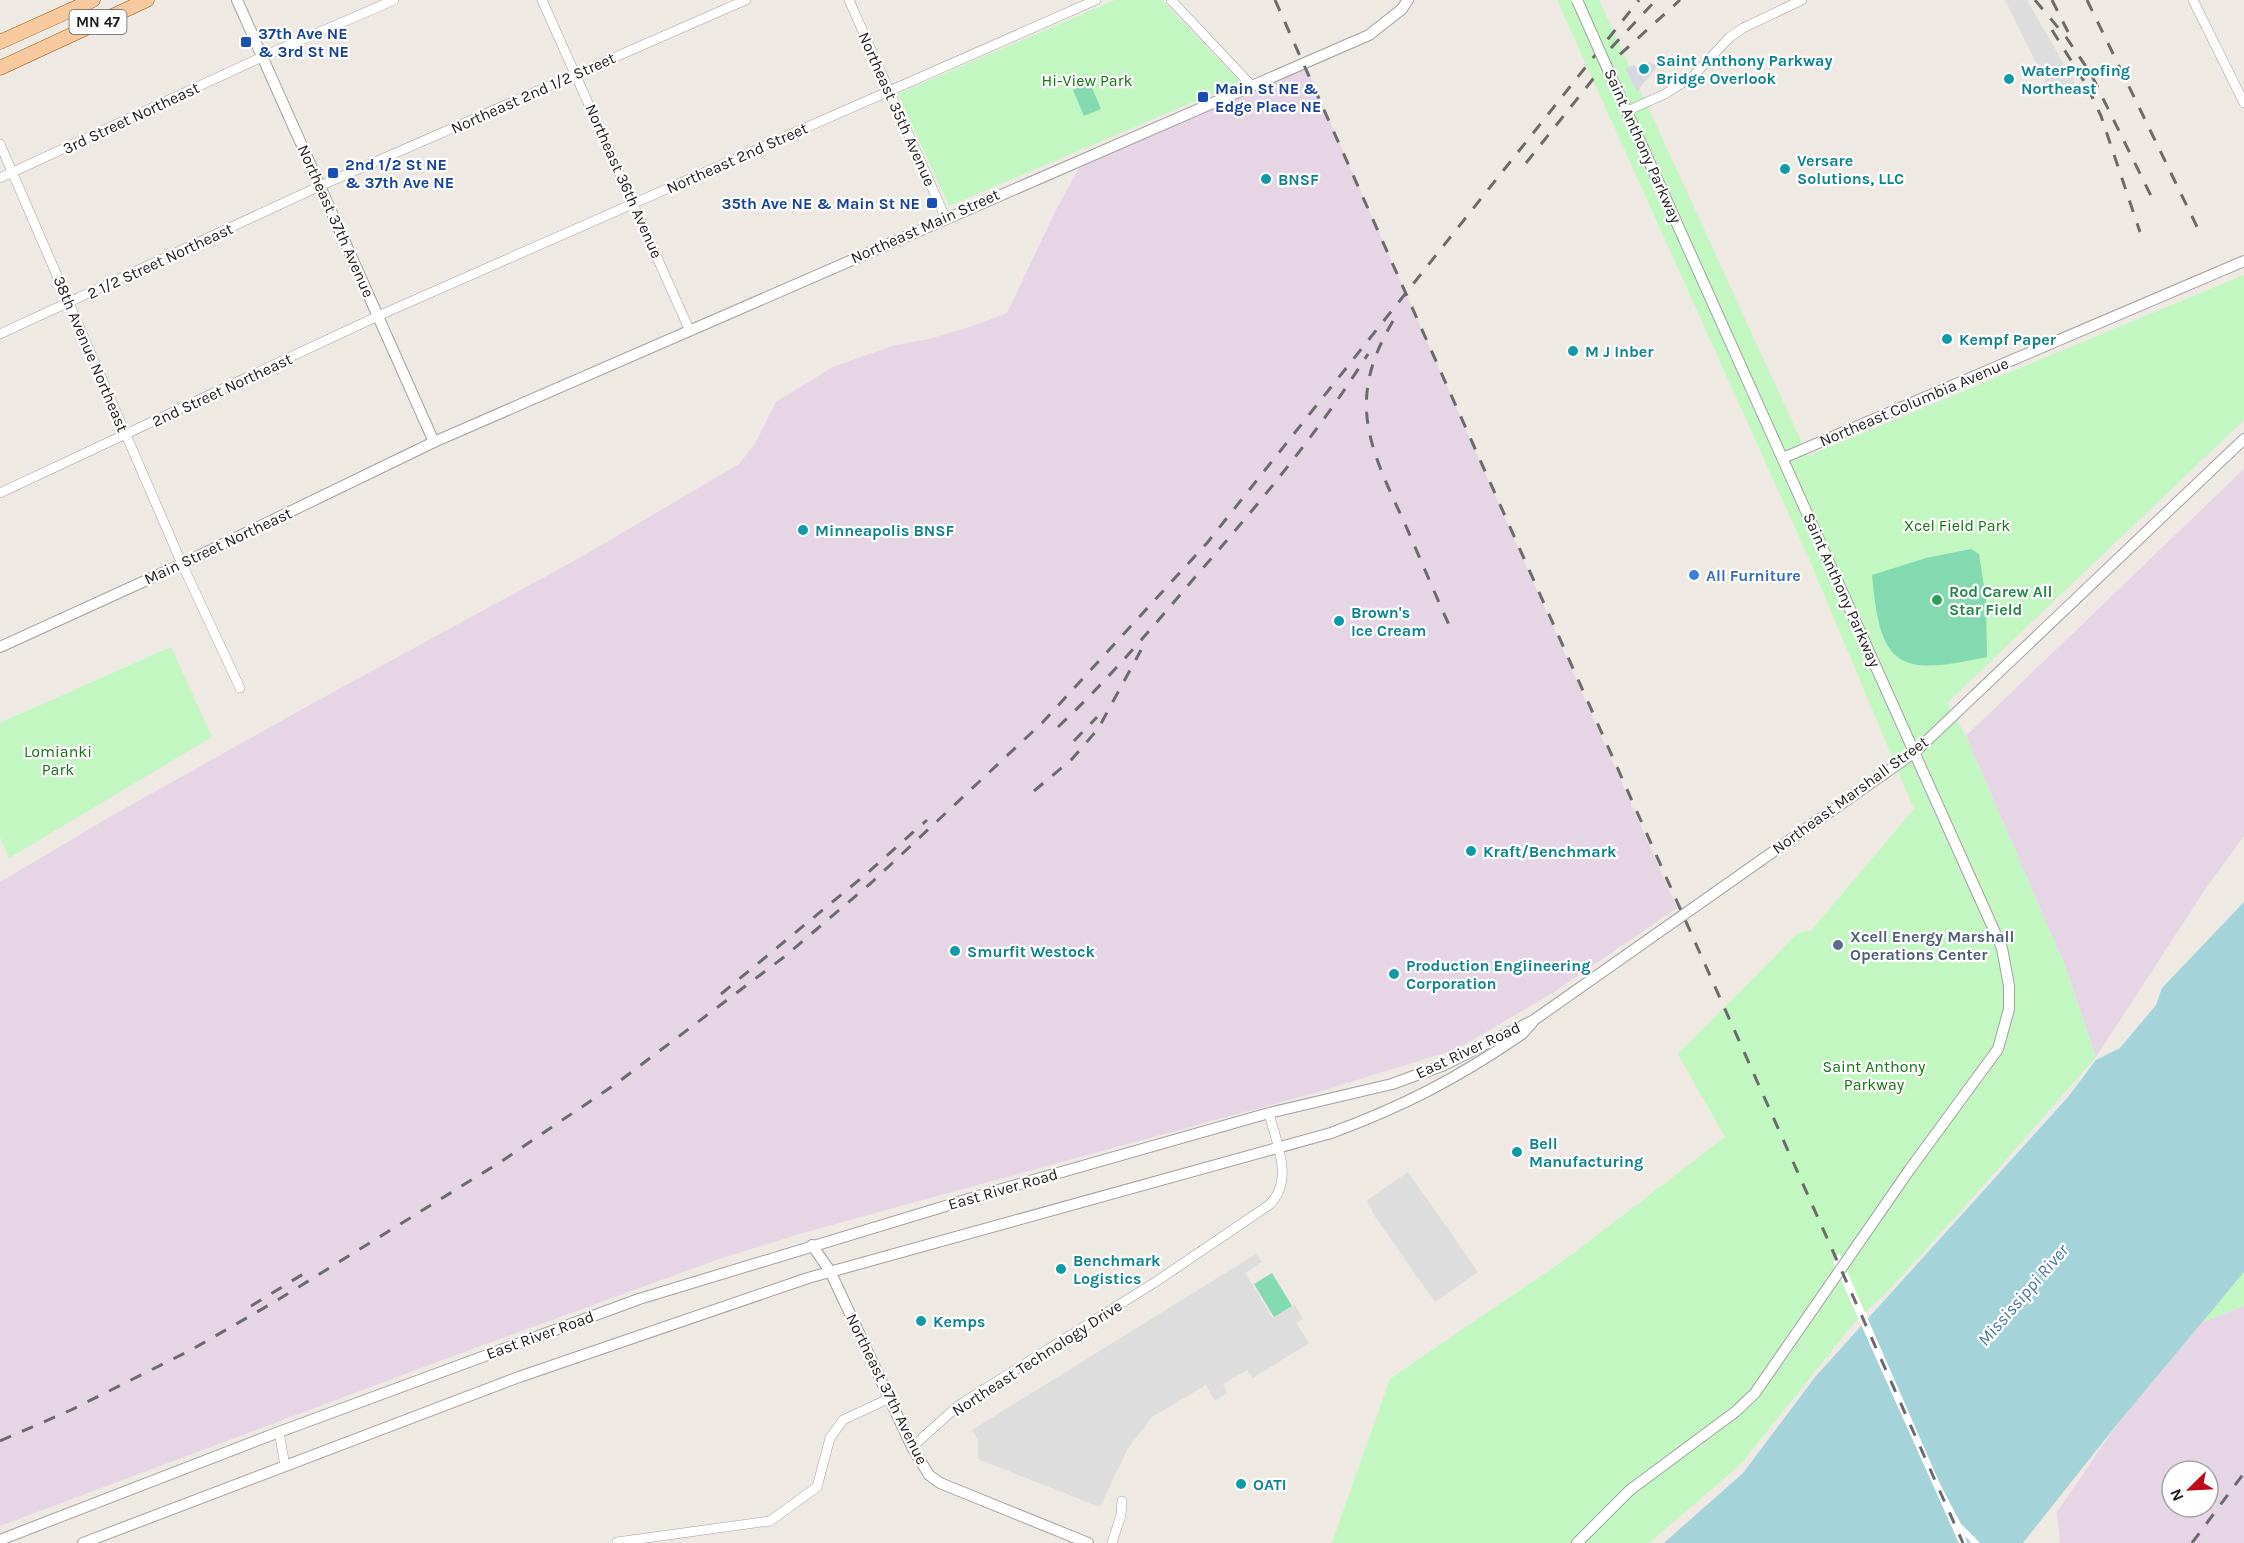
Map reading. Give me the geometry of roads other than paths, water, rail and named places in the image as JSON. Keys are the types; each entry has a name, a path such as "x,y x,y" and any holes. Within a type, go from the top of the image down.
{"main road":[{"name":"MN 47","path":"0,42 93,0"},
{"name":"MN 47","path":"0,68 147,0"}],"street":[{"name":"Northeast 37th Avenue","path":"237,0 434,442"},
{"name":"3rd Street Northeast","path":"0,178 262,57 394,0"},
{"name":"Northeast 36th Avenue","path":"542,0 689,329"},
{"name":"Northeast 2nd 1/2 Street","path":"320,186 746,0"},
{"name":"Northeast 35th Avenue","path":"849,0 945,217"},
{"name":"Northeast 2nd Street","path":"378,316 1096,0"},
{"path":"1171,0 1251,86"},
{"name":"Northeast Main Street","path":"434,442 945,217 1369,35 1402,9 1408,0"},
{"name":"Saint Anthony Parkway","path":"1577,0 2004,955 2009,986 2009,1009 1998,1050 1910,1169 1755,1393 1736,1412 1630,1490 1577,1543"},
{"path":"1627,111 1665,94 1693,76 1730,37 1743,28 1802,0"},
{"path":"2193,0 2244,103"},
{"name":"38th Avenue Northeast","path":"0,144 182,564 240,688"},
{"name":"2 1/2 Street Northeast","path":"0,334 320,186"},
{"name":"Northeast Columbia Avenue","path":"1783,458 2244,261"},
{"name":"2nd Street Northeast","path":"0,493 126,436 378,316"},
{"name":"Northeast Marshall Street","path":"1534,1020 1915,752 2244,439"},
{"name":"Main Street Northeast","path":"0,647 182,564 434,442"},
{"name":"East River Road","path":"0,1540 279,1432 639,1299 795,1250 1269,1113 1392,1084 1444,1065 1534,1020"},
{"name":"East River Road","path":"83,1543 519,1377 830,1271 1277,1149 1377,1116 1432,1091 1522,1034 1534,1020"},
{"path":"1269,1113 1277,1149"},
{"name":"Northeast Technology Drive","path":"912,1447 959,1405 1156,1281 1269,1205 1281,1190 1283,1170 1277,1149"},
{"name":"Northeast 37th Avenue","path":"812,1245 830,1271 912,1447 929,1475 940,1483 1088,1543"},
{"path":"617,1542 770,1521 817,1487 830,1438 843,1420 890,1398"},
{"path":"279,1432 285,1466"},
{"path":"1112,1543 1121,1515 1122,1501"}],"water":[{"name":"Mississippi River","path":"2244,902 2244,1272 2118,1423 2023,1543 1973,1543 1976,1535 1969,1543 1664,1543 1743,1473 1816,1376 2068,1097 2096,1060 2120,1048 2156,1005 2162,988"}],"railway":[{"path":"1275,0 1963,1543"},
{"path":"0,1441 71,1410 191,1350 276,1301 502,1161 617,1083 784,957 871,883 1043,722 1207,543 1639,0"},
{"path":"1611,48 1656,0"},
{"path":"1526,163 1593,79 1680,0"},
{"path":"2035,0 2066,37 2091,74 2153,200"},
{"path":"2052,0 2068,32"},
{"path":"2087,0 2201,235"},
{"path":"2052,30 2092,94"},
{"path":"2088,88 2101,116 2140,232"},
{"path":"1393,321 1378,350 1370,376 1366,400 1368,424 1382,471 1453,634"},
{"path":"1058,727 1129,653 1242,522 1308,440 1368,354"},
{"path":"1034,791 1072,759 1098,729 1141,650"},
{"path":"1074,741 1097,717"},
{"path":"721,994 865,875 927,820"},
{"path":"251,1306 308,1271"},
{"path":"2192,1543 2244,1473"}],"place":[{"name":"37th Ave NE & 3rd St NE","path":"246,42"},
{"name":"Saint Anthony Parkway Bridge Overlook","path":"1644,69"},
{"name":"WaterProofing Northeast","path":"2009,79"},
{"name":"Main St NE & Edge Place NE","path":"1203,97"},
{"name":"Versare Solutions, LLC","path":"1785,169"},
{"name":"2nd 1/2 St NE & 37th Ave NE","path":"333,173"},
{"name":"BNSF","path":"1266,179"},
{"name":"35th Ave NE & Main St NE","path":"932,203"},
{"name":"Kempf Paper","path":"1947,339"},
{"name":"M J Inber","path":"1573,351"},
{"name":"Minneapolis BNSF","path":"803,530"},
{"name":"All Furniture","path":"1694,575"},
{"name":"Rod Carew All Star Field","path":"1937,600"},
{"name":"Brown's Ice Cream","path":"1339,621"},
{"name":"Kraft/Benchmark","path":"1471,851"},
{"name":"Xcell Energy Marshall Operations Center","path":"1838,945"},
{"name":"Smurfit Westock","path":"955,951"},
{"name":"Production Engiineering Corporation","path":"1394,974"},
{"name":"Bell Manufacturing","path":"1517,1152"},
{"name":"Benchmark Logistics","path":"1061,1269"},
{"name":"Kemps","path":"921,1321"},
{"name":"OATI","path":"1241,1484"}],"park label":[{"name":"Hi-View Park","path":"1087,80"},
{"name":"Xcel Field Park","path":"1957,525"},
{"name":"Lomianki Park","path":"58,760"}]}
